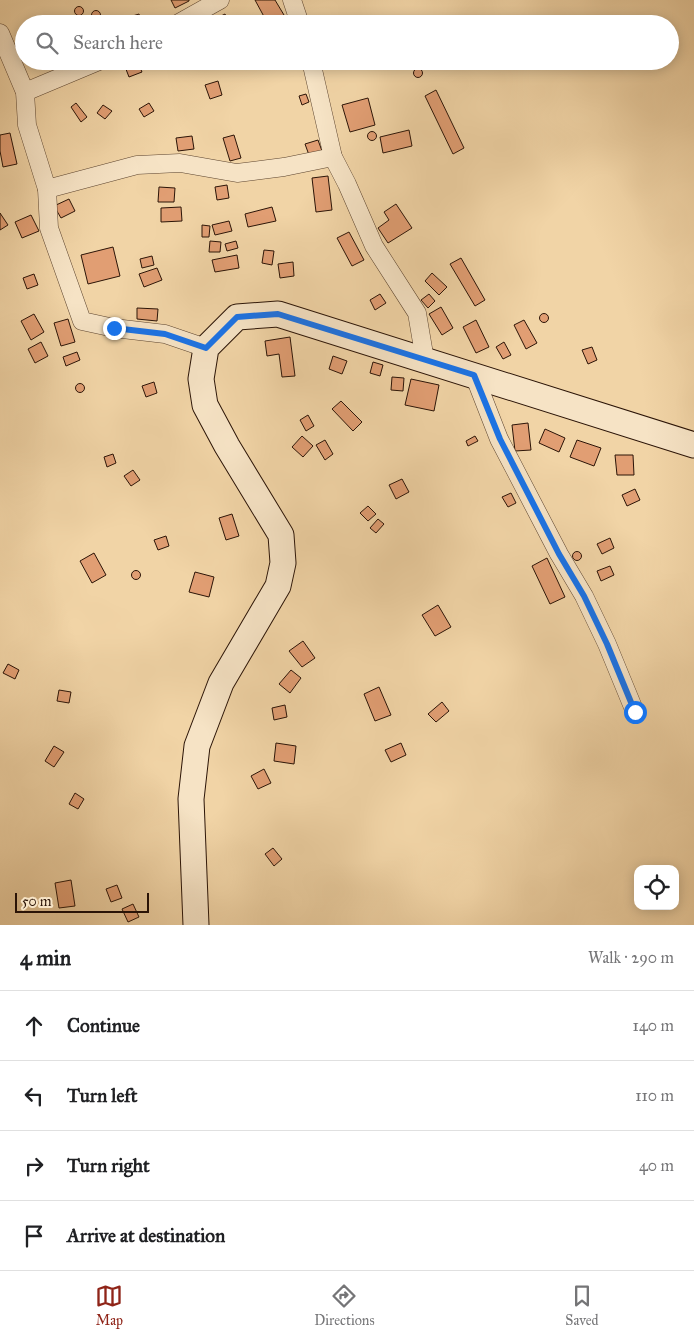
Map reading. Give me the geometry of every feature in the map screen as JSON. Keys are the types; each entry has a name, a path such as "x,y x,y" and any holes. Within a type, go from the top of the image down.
{"street":[{"path":"194,15 220,0"},
{"path":"292,0 297,15"},
{"path":"0,33 15,68"},
{"path":"16,70 25,92 27,125 48,189 49,228 82,321 114,328 165,334 206,348"},
{"path":"25,92 78,70"},
{"path":"313,70 333,157 374,246 418,313 425,360"},
{"path":"48,189 138,165 180,163 236,173 284,167 333,157"},
{"path":"196,925 191,799 197,746 221,683 278,586 283,563 281,535 227,446 205,405 201,379 206,348 237,317 278,314 694,445"},
{"path":"474,375 500,439 559,554 584,596 607,644 635,712"}],"building":[{"path":"171,0 189,0 189,1 175,8"},
{"path":"255,0 275,0 284,15 263,15"},
{"path":"79,6 84,11 80,15 78,15 74,11"},
{"path":"96,10 101,15 91,15"},
{"path":"126,70 141,70 142,72 129,77"},
{"path":"415,70 421,70 423,73 418,78 413,73"},
{"path":"218,81 222,95 210,99 205,85"},
{"path":"436,90 464,148 453,154 425,96"},
{"path":"306,94 309,102 302,105 299,96"},
{"path":"368,98 375,125 350,132 342,105"},
{"path":"76,103 87,117 81,122 71,107"},
{"path":"149,103 154,111 144,117 139,109"},
{"path":"103,105 112,111 105,119 97,113"},
{"path":"409,130 412,146 383,153 380,137"},
{"path":"372,131 377,136 372,141 367,136"},
{"path":"10,133 17,164 3,167 0,135"},
{"path":"234,135 241,158 230,161 223,138"},
{"path":"192,136 194,149 178,151 176,138"},
{"path":"318,140 322,151 309,155 305,144"},
{"path":"328,176 332,210 316,212 312,178"},
{"path":"227,185 229,198 217,200 215,187"},
{"path":"159,187 175,188 174,202 158,202"},
{"path":"69,199 75,211 61,218 54,206"},
{"path":"396,204 412,228 388,243 378,228 389,220 384,212"},
{"path":"181,207 182,221 161,222 161,208"},
{"path":"272,207 276,221 248,227 245,214"},
{"path":"0,213 8,225 0,230"},
{"path":"31,215 39,231 22,238 15,222"},
{"path":"229,221 232,231 215,235 212,225"},
{"path":"202,225 210,226 209,237 202,237"},
{"path":"349,232 364,260 352,266 337,238"},
{"path":"210,241 221,242 220,252 209,252"},
{"path":"236,241 238,248 227,251 225,244"},
{"path":"113,247 120,276 88,284 81,255"},
{"path":"264,250 274,251 272,265 262,263"},
{"path":"237,255 239,268 215,272 212,260"},
{"path":"152,256 154,265 142,268 140,259"},
{"path":"461,258 485,300 475,306 450,264"},
{"path":"293,262 294,276 280,278 278,264"},
{"path":"157,268 162,280 144,287 139,274"},
{"path":"432,273 447,287 439,295 425,281"},
{"path":"34,274 38,285 27,289 23,278"},
{"path":"380,294 386,303 375,310 370,300"},
{"path":"429,294 435,301 428,308 421,300"},
{"path":"441,307 453,328 442,335 429,314"},
{"path":"137,308 158,309 157,321 137,319"},
{"path":"544,313 549,318 544,323 539,318"},
{"path":"34,314 44,332 31,340 21,321"},
{"path":"68,319 75,342 61,346 54,323"},
{"path":"476,320 489,347 476,353 463,327"},
{"path":"524,320 537,343 526,349 514,325"},
{"path":"290,337 295,376 282,377 279,354 267,356 265,341"},
{"path":"41,342 48,356 35,363 28,349"},
{"path":"504,342 511,355 503,359 496,347"},
{"path":"592,347 597,360 588,364 582,350"},
{"path":"77,352 80,360 66,366 63,357"},
{"path":"333,356 347,361 342,374 329,369"},
{"path":"373,362 383,365 380,376 370,373"},
{"path":"392,377 404,378 403,391 391,390"},
{"path":"411,379 439,385 434,411 405,405"},
{"path":"154,382 157,393 146,397 142,386"},
{"path":"80,383 85,388 80,393 75,388"},
{"path":"341,401 362,422 353,431 332,409"},
{"path":"308,415 314,426 306,431 300,420"},
{"path":"528,423 531,450 515,451 512,425"},
{"path":"545,429 565,438 559,452 539,443"},
{"path":"302,436 313,446 303,457 292,447"},
{"path":"475,436 478,441 468,446 466,441"},
{"path":"325,440 333,454 325,460 316,445"},
{"path":"577,440 601,448 594,466 570,457"},
{"path":"113,454 116,463 107,467 104,457"},
{"path":"615,455 633,455 634,475 617,475"},
{"path":"133,470 140,480 131,486 124,476"},
{"path":"402,479 409,492 396,499 389,485"},
{"path":"635,489 640,500 627,506 622,495"},
{"path":"511,493 516,503 508,507 502,497"},
{"path":"368,506 376,514 368,521 360,513"},
{"path":"232,514 239,536 226,540 219,518"},
{"path":"378,519 384,524 376,533 370,528"},
{"path":"166,536 169,546 158,550 154,540"},
{"path":"610,538 614,548 602,554 597,544"},
{"path":"577,551 582,556 577,561 572,556"},
{"path":"94,553 106,575 92,583 80,561"},
{"path":"547,558 565,597 550,604 532,566"},
{"path":"610,566 614,575 601,581 597,571"},
{"path":"136,570 141,575 136,580 131,575"},
{"path":"195,572 214,577 209,597 189,592"},
{"path":"438,605 451,627 435,636 422,615"},
{"path":"303,641 315,658 302,667 289,651"},
{"path":"8,664 19,670 15,679 3,673"},
{"path":"291,670 301,678 290,693 279,684"},
{"path":"379,687 391,715 375,721 364,694"},
{"path":"59,690 71,692 69,703 57,701"},
{"path":"442,702 449,711 436,722 428,714"},
{"path":"285,705 287,717 274,720 272,708"},
{"path":"276,743 296,746 294,764 274,761"},
{"path":"401,743 406,755 391,762 385,750"},
{"path":"54,746 64,752 54,767 45,761"},
{"path":"264,769 271,783 258,789 251,776"},
{"path":"75,793 84,799 78,809 69,804"},
{"path":"273,848 282,859 274,866 265,854"},
{"path":"71,880 75,906 59,908 55,883"},
{"path":"117,885 122,898 111,902 106,889"},
{"path":"133,904 139,917 128,922 122,909"}],"route":[{"path":"114,328 165,334 206,348 237,317 278,314 474,375 500,439 559,554 584,596 607,644 635,712"}]}
